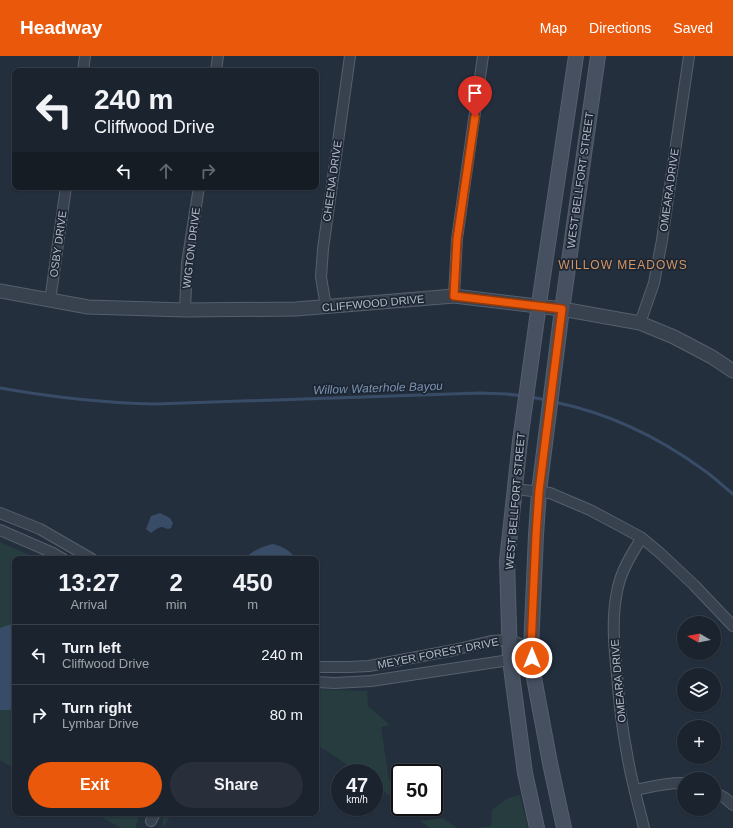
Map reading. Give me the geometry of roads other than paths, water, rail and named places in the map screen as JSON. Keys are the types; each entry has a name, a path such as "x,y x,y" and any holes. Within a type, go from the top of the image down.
{"main road":[{"name":"WEST BELLFORT STREET","path":"537,828 525,773 510,660 507,561 522,425 538,306 576,56"},
{"name":"WEST BELLFORT STREET","path":"564,828 532,667 531,648 539,491 562,309 598,56"},
{"path":"566,124 588,126"}],"street":[{"path":"83,68 85,56"},
{"path":"216,68 218,56"},
{"name":"CHEENA DRIVE","path":"326,307 322,277 323,249 350,56"},
{"path":"454,296 457,239 483,56"},
{"name":"OMEARA DRIVE","path":"640,323 654,283 662,240 689,56"},
{"name":"OSBY DRIVE","path":"50,301 66,190"},
{"name":"WIGTON DRIVE","path":"185,310 187,263 199,190"},
{"name":"CLIFFWOOD DRIVE","path":"0,291 88,308 185,310 296,309 454,296 562,309 640,323 674,336 712,357 733,371"},
{"path":"515,488 550,493 590,510 642,538 688,580 733,626"},
{"path":"0,513 40,529 87,556"},
{"path":"0,530 58,556"},
{"name":"OMEARA DRIVE","path":"642,538 630,556 622,572 618,587 615,604 614,647 620,717 644,828"},
{"name":"MEYER FOREST DRIVE","path":"319,667 369,666 454,650 491,641 509,640 531,648"},
{"name":"MEYER FOREST DRIVE","path":"319,682 371,681 510,660 531,648"},
{"path":"369,666 371,681"},
{"path":"635,790 677,782"},
{"path":"721,796 733,805"}],"water":[{"path":"160,513 170,518 173,523 171,528 167,529 161,527 151,533 146,529 151,516"},
{"path":"273,544 280,546 294,556 248,556 265,546"},
{"path":"12,624 12,709 9,710 0,710 0,628"}],"waterway":[{"name":"Willow Waterhole Bayou","path":"0,388 77,399 155,404 480,393 523,396"},
{"name":"Willow Waterhole Bayou","path":"530,397 547,400"},
{"name":"Willow Waterhole Bayou","path":"554,402 594,413 633,428 688,459 733,494"}],"district":[{"name":"WILLOW MEADOWS","path":"623,265"}]}
